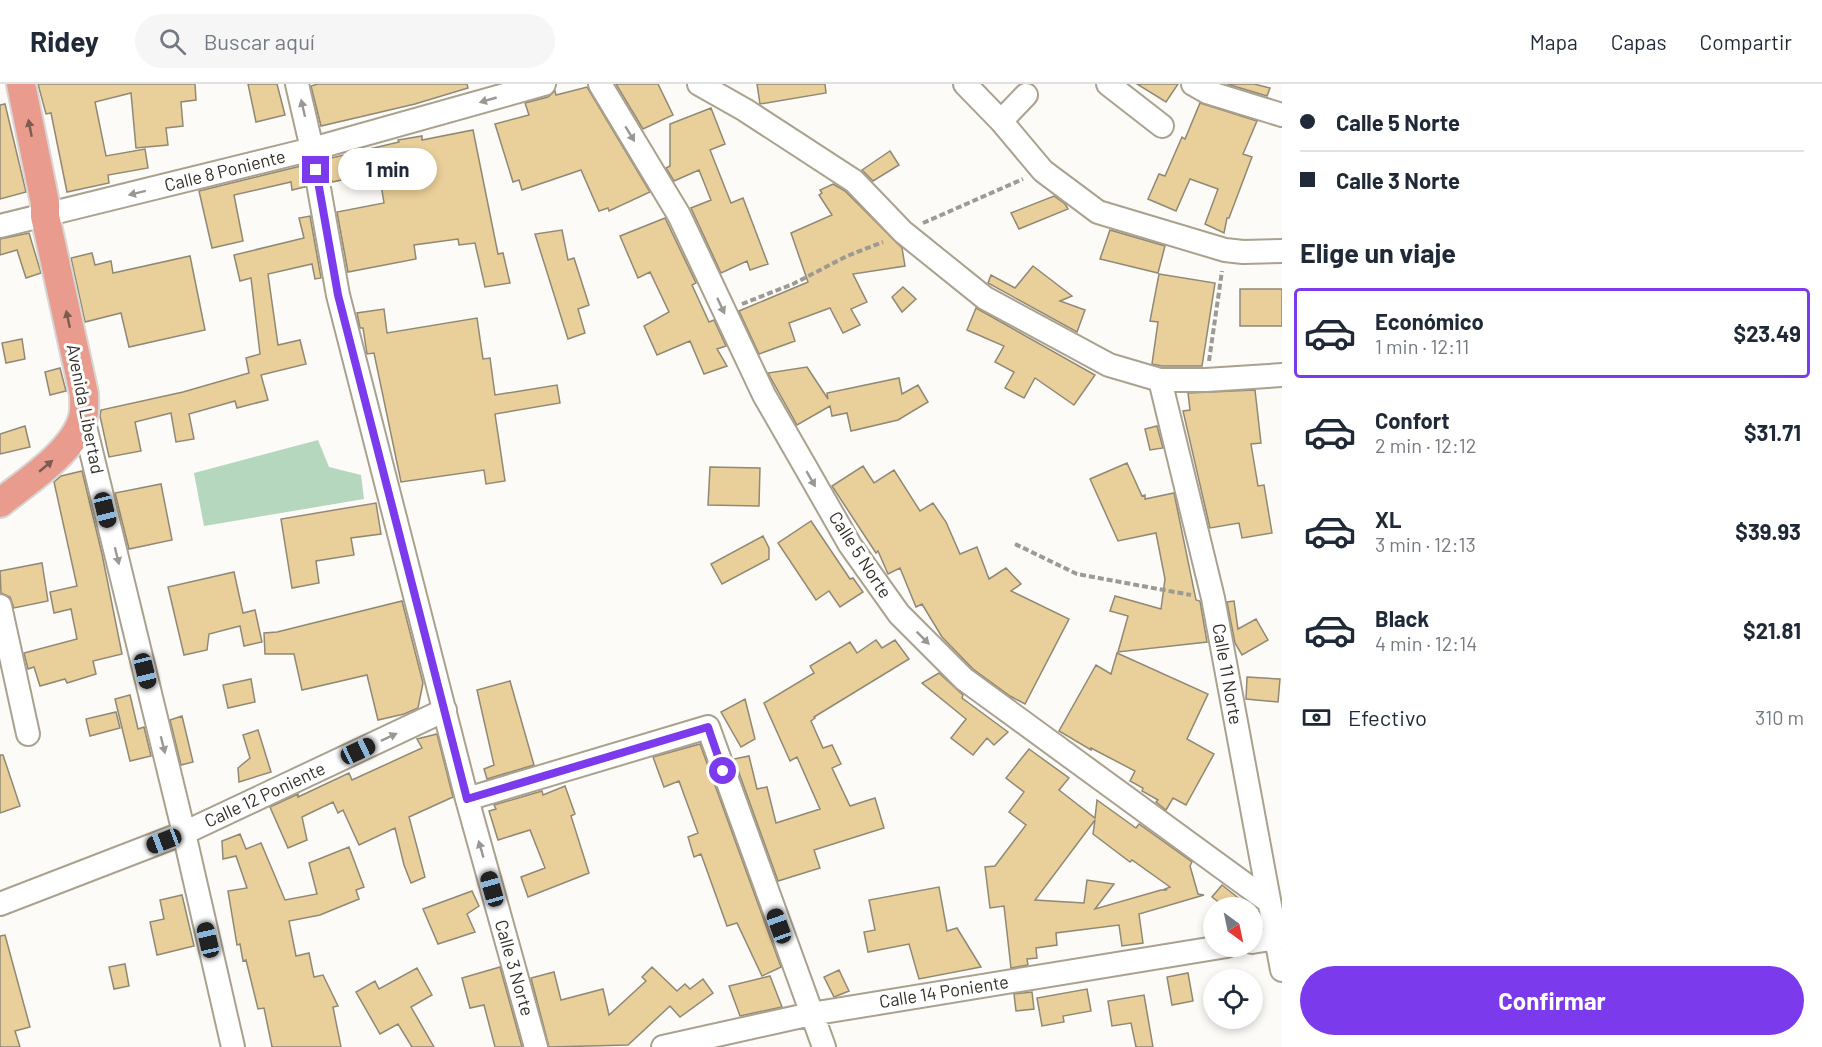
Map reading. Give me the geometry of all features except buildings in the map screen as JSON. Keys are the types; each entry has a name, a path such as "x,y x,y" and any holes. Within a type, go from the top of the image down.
{"main road":[{"name":"Avenida Libertad","path":"21,84 45,203 45,216 84,394 83,418"},
{"path":"0,503 51,462 73,437 83,418"}],"street":[{"name":"Calle 3 Norte","path":"297,84 312,149 338,295 467,799 536,1047"},
{"name":"Calle 8 Poniente","path":"0,226 312,149 544,84"},
{"name":"Calle 5 Norte","path":"600,84 680,215 764,394 850,544 899,614 964,679 1268,901"},
{"path":"699,84 745,110 854,181 903,232 985,298 1109,365 1161,380 1206,380 1282,375"},
{"path":"727,84 745,110"},
{"path":"965,84 1001,121 1043,171 1098,212 1225,250 1282,251"},
{"path":"1108,84 1162,126"},
{"path":"1193,84 1207,92 1282,115"},
{"path":"1001,121 1026,95"},
{"name":"Calle 11 Norte","path":"1161,380 1213,598 1268,901 1279,938 1282,970"},
{"name":"Avenida Libertad","path":"83,418 184,833 233,1047"},
{"path":"0,606 28,734"},
{"name":"Calle 12 Poniente","path":"0,904 184,833 445,711"},
{"path":"467,799 708,727 824,1047"},
{"path":"1263,940 1279,938"},
{"name":"Calle 14 Poniente","path":"663,1047 811,1014 1203,950"}],"path":[{"path":"1206,380 1225,250"},
{"path":"1015,544 1077,574 1213,598"}],"green space":[{"path":"318,440 329,467 361,475 364,499 204,526 194,473"}],"route":[{"path":"316,170 338,295 467,799 708,727 723,771"}]}
